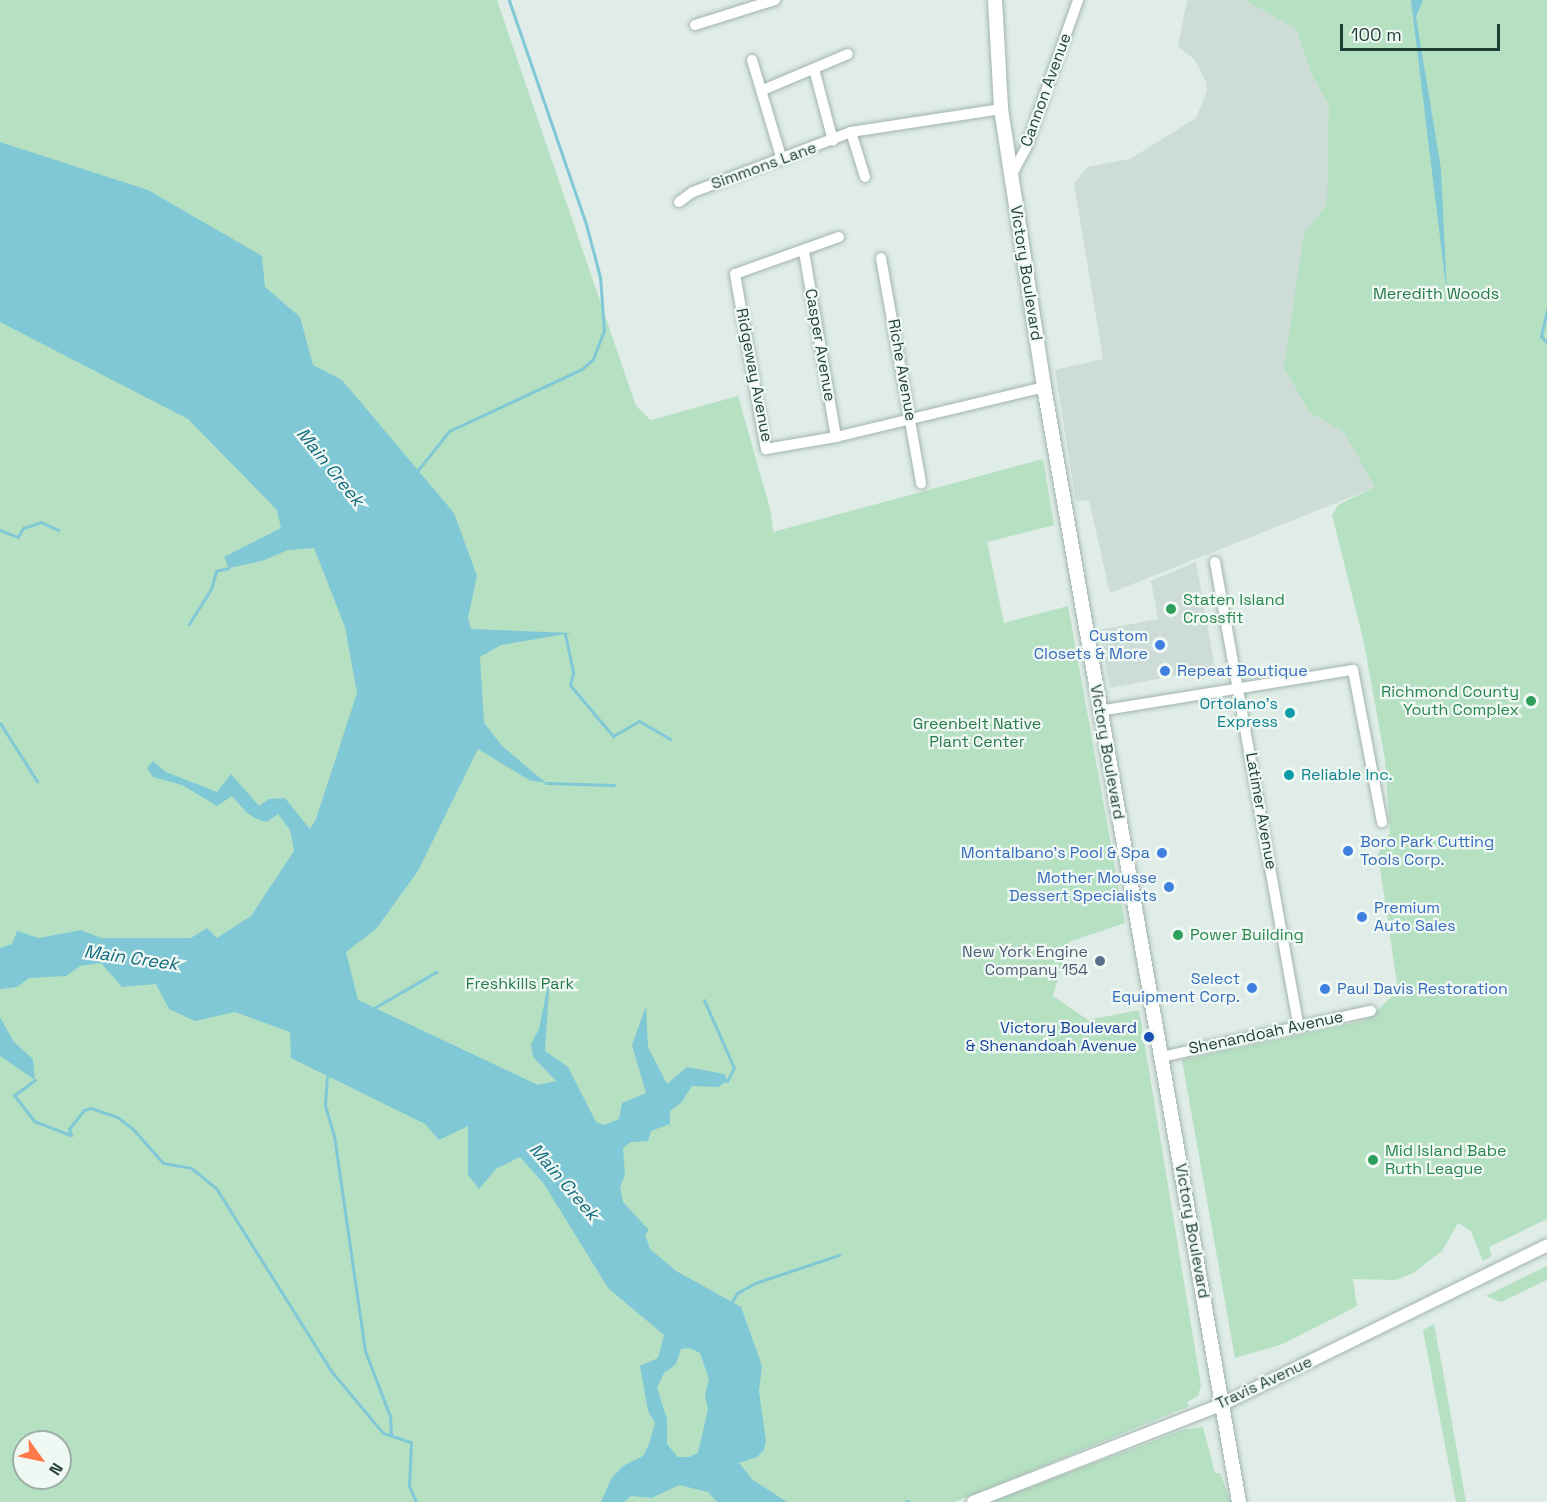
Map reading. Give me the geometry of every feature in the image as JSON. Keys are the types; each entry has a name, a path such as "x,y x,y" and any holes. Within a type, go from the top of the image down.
{"main road":[{"name":"Victory Boulevard","path":"995,0 1001,109 1010,178 1099,711 1239,1502"}],"street":[{"path":"694,25 761,2 775,0"},
{"name":"Cannon Avenue","path":"1010,178 1026,148 1078,0"},
{"path":"763,90 848,54"},
{"path":"753,60 782,160"},
{"path":"814,69 833,141"},
{"name":"Simmons Lane","path":"679,202 693,192 833,141 851,132 1001,109"},
{"path":"851,132 865,177"},
{"name":"Ridgeway Avenue","path":"839,237 804,252 735,274 766,449 836,436 1044,387"},
{"name":"Casper Avenue","path":"804,252 836,436"},
{"name":"Riche Avenue","path":"881,258 921,483"},
{"name":"Latimer Avenue","path":"1215,562 1298,1025"},
{"path":"1099,711 1353,670 1382,822"},
{"name":"Shenandoah Avenue","path":"1161,1057 1298,1025 1371,1011"},
{"name":"Travis Avenue","path":"973,1502 1223,1404 1547,1245"}],"shaded area":[{"path":"1187,0 1246,0 1296,29 1312,75 1336,119 1331,198 1284,368 1310,413 1344,432 1376,487 1110,593 1089,500 1076,501 1055,370 1103,359 1074,184 1087,167 1130,159 1196,118 1207,91 1206,82 1195,60 1178,47"},
{"path":"1196,562 1215,668 1110,688 1099,630 1158,619 1151,581"}],"green space":[{"name":"Freshkills Park","path":"0,0 497,0 636,406 651,420 738,396 771,512 773,532 1043,459 1054,525 987,542 1004,623 1068,606 1125,923 1069,942 1053,996 1088,1020 1139,1010 1201,1385 1198,1396 1187,1402 1189,1406 955,1502 0,1502"},
{"name":"Meredith Woods","path":"1245,0 1547,0 1547,1219 1489,1247 1492,1256 1483,1261 1471,1231 1458,1223 1442,1251 1413,1273 1396,1280 1353,1279 1357,1306 1283,1344 1235,1358 1182,1060 1362,1021 1372,1016 1398,990 1378,854 1390,832 1385,759 1364,643 1332,515 1338,505 1375,487 1344,432 1310,413 1284,368 1304,234 1327,204 1329,106 1312,75 1296,29"},
{"path":"1547,1266 1547,1280 1501,1302 1486,1296"},
{"path":"1434,1324 1466,1502 1456,1502 1423,1330"},
{"path":"1203,1427 1215,1473 1220,1473 1231,1502 991,1502 1185,1429"}],"water":[{"path":"1411,0 1423,0 1416,17 1441,169 1447,295"},
{"name":"Main Creek","path":"0,142 148,190 262,256 265,287 300,317 313,365 342,380 454,513 477,576 468,618 471,629 572,633 501,645 480,657 484,723 502,746 546,783 529,780 478,749 418,871 376,929 346,952 358,1000 538,1085 556,1081 533,1057 531,1044 539,1029 550,975 545,1051 568,1067 596,1122 604,1125 619,1119 622,1103 646,1093 632,1045 646,1006 648,1047 667,1084 687,1067 725,1074 727,1081 718,1087 692,1086 681,1103 670,1111 670,1124 651,1131 648,1141 631,1142 623,1148 625,1175 620,1187 623,1202 649,1230 645,1235 650,1249 676,1271 741,1307 762,1366 759,1391 766,1441 764,1450 757,1457 739,1463 753,1480 787,1502 717,1502 708,1492 679,1485 652,1498 631,1496 624,1502 601,1502 611,1479 623,1466 643,1456 649,1444 655,1423 648,1411 640,1366 658,1358 664,1335 608,1288 544,1184 520,1157 496,1169 479,1189 468,1175 468,1126 439,1140 425,1124 291,1058 290,1032 235,1012 195,1021 169,1009 156,984 122,987 101,963 80,966 66,976 29,978 17,987 0,989 0,948 12,944 17,931 39,938 81,930 101,938 191,938 207,928 217,938 251,916 294,851 290,830 278,814 267,822 257,819 247,813 232,796 217,806 182,785 153,777 147,768 153,761 166,772 217,792 231,774 259,806 269,799 285,798 310,829 316,819 357,693 345,627 314,548 288,550 262,561 229,568 224,557 281,528 277,510 188,419 0,322","holes":["690,1348 700,1353 709,1379 705,1395 708,1409 698,1453 689,1457 678,1457 667,1444 667,1419 657,1388 664,1373 676,1364 681,1349"]},
{"path":"0,1017 14,1042 33,1059 35,1080 0,1056"}],"waterway":[{"path":"418,470 449,431 582,369 593,359 604,331 600,277 586,224 509,0"},
{"path":"1547,310 1541,336 1547,343"},
{"path":"0,530 18,537 23,528 41,522 58,530"},
{"path":"189,624 211,589 216,571 229,568"},
{"path":"565,634 573,673 570,685 613,736 639,721 670,739"},
{"path":"0,723 37,781"},
{"path":"546,783 614,785"},
{"path":"374,1008 436,972"},
{"path":"704,1000 734,1068 727,1081"},
{"path":"327,1076 325,1105 334,1136 365,1351 390,1416 391,1435"},
{"path":"35,1080 14,1095 34,1121 71,1135 69,1129 84,1110 91,1108 117,1117 133,1129 163,1163 191,1168 216,1188 332,1372 383,1433 411,1442 409,1486 416,1502"},
{"path":"731,1303 737,1293 755,1283 839,1255"}],"place":[{"name":"Staten Island Crossfit","path":"1171,609"},
{"name":"Custom Closets & More","path":"1160,645"},
{"name":"Repeat Boutique","path":"1165,671"},
{"name":"Richmond County Youth Complex","path":"1531,701"},
{"name":"Ortolano's Express","path":"1290,713"},
{"name":"Reliable Inc.","path":"1289,775"},
{"name":"Boro Park Cutting Tools Corp.","path":"1348,851"},
{"name":"Montalbano's Pool & Spa","path":"1162,853"},
{"name":"Mother Mousse Dessert Specialists","path":"1169,887"},
{"name":"Premium Auto Sales","path":"1362,917"},
{"name":"Power Building","path":"1178,935"},
{"name":"New York Engine Company 154","path":"1100,961"},
{"name":"Select Equipment Corp.","path":"1252,988"},
{"name":"Paul Davis Restoration","path":"1325,989"},
{"name":"Victory Boulevard & Shenandoah Avenue","path":"1149,1037"},
{"name":"Mid Island Babe Ruth League","path":"1373,1160"}],"park label":[{"name":"Greenbelt Native Plant Center","path":"977,733"}]}
